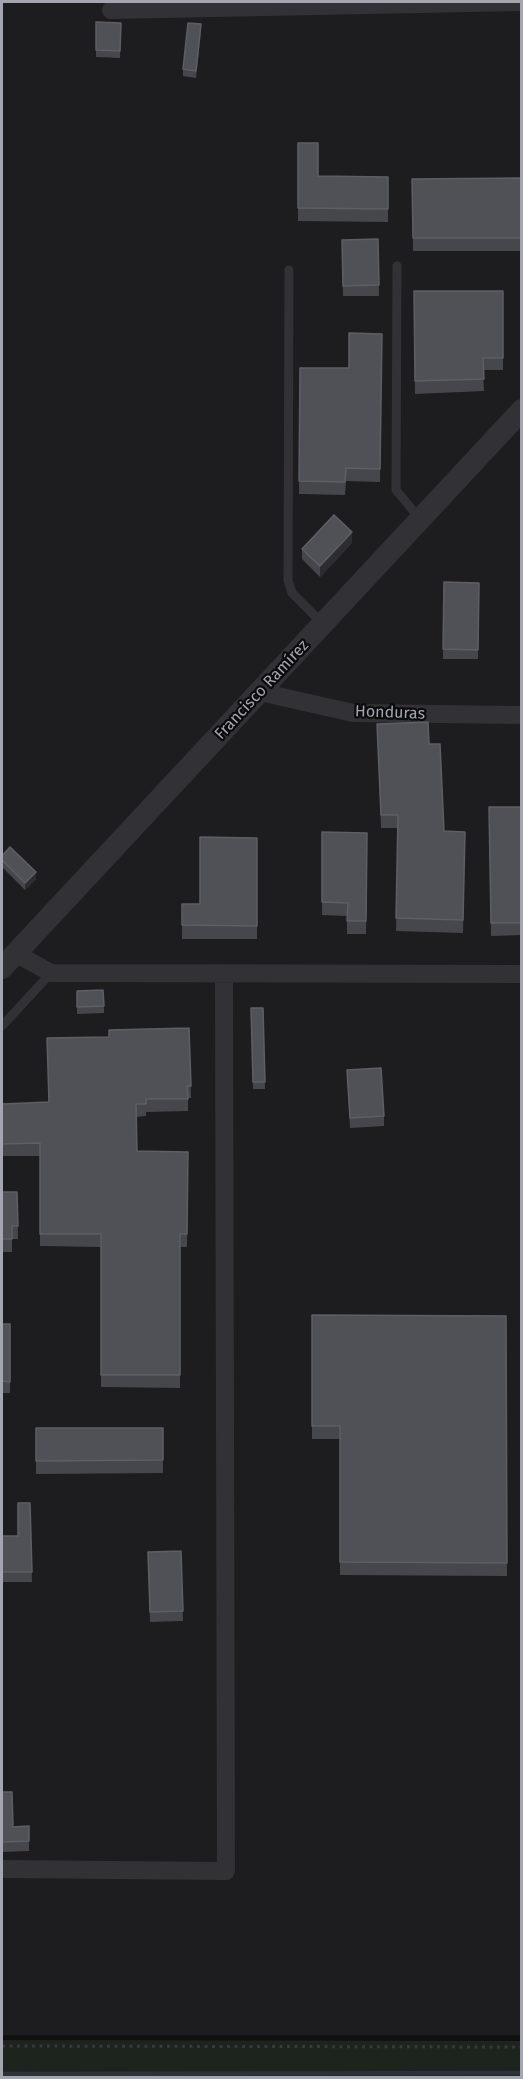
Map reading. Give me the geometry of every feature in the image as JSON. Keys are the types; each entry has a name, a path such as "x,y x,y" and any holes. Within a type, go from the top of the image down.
{"street":[{"path":"111,10 522,2"},
{"name":"Francisco Ramírez","path":"8,960 260,693 522,410"},
{"name":"Honduras","path":"260,693 353,713 522,715"},
{"path":"8,960 51,973 522,974"},
{"path":"2,1869 226,1871 224,975"}],"lane":[{"path":"397,266 396,490 420,519"},
{"path":"289,270 288,580 292,593 324,624"},
{"path":"2,1026 51,973"}],"path":[{"path":"2,2046 522,2047"}],"shaded area":[{"path":"2,2 521,2 521,2035 2,2035"},
{"path":"2,2040 521,2041 521,2077 2,2077"}],"building":[{"path":"96,22 121,23 120,51 96,50"},
{"path":"188,23 201,24 196,71 183,69"},
{"path":"298,143 318,143 318,176 388,177 388,209 298,208"},
{"path":"522,178 522,238 413,238 412,179"},
{"path":"378,239 379,285 343,286 342,240"},
{"path":"414,291 503,291 503,358 483,358 484,379 415,381"},
{"path":"349,333 382,334 380,469 346,468 345,482 299,481 300,368 349,368"},
{"path":"334,515 352,532 320,566 302,549"},
{"path":"444,582 479,583 478,650 443,649"},
{"path":"428,722 429,744 440,744 444,831 465,832 463,920 396,918 398,815 381,815 377,724"},
{"path":"489,807 522,807 522,923 491,923"},
{"path":"322,832 367,833 366,921 347,921 348,903 322,902"},
{"path":"200,837 257,838 257,926 182,925 182,904 200,904"},
{"path":"10,847 36,872 25,883 2,860 2,856"},
{"path":"103,990 104,1006 77,1007 77,991"},
{"path":"251,1008 263,1008 265,1082 253,1082"},
{"path":"189,1028 191,1086 187,1086 188,1099 146,1099 146,1104 136,1104 137,1151 188,1152 187,1234 180,1234 180,1375 101,1375 101,1234 40,1234 40,1143 2,1144 2,1104 49,1102 47,1038 109,1037 109,1030"},
{"path":"381,1068 384,1116 350,1118 347,1070"},
{"path":"2,1192 17,1192 18,1226 12,1226 12,1239 2,1239"},
{"path":"312,1315 506,1316 507,1563 340,1562 340,1426 312,1426"},
{"path":"2,1324 10,1324 10,1382 2,1381"},
{"path":"36,1428 163,1428 163,1460 36,1461"},
{"path":"18,1503 30,1503 32,1572 2,1572 2,1536 18,1536"},
{"path":"181,1551 183,1611 150,1612 148,1552"},
{"path":"2,1792 12,1792 13,1827 29,1826 29,1841 2,1842"}],"waterway":[{"path":"2,2074 522,2073"}]}
